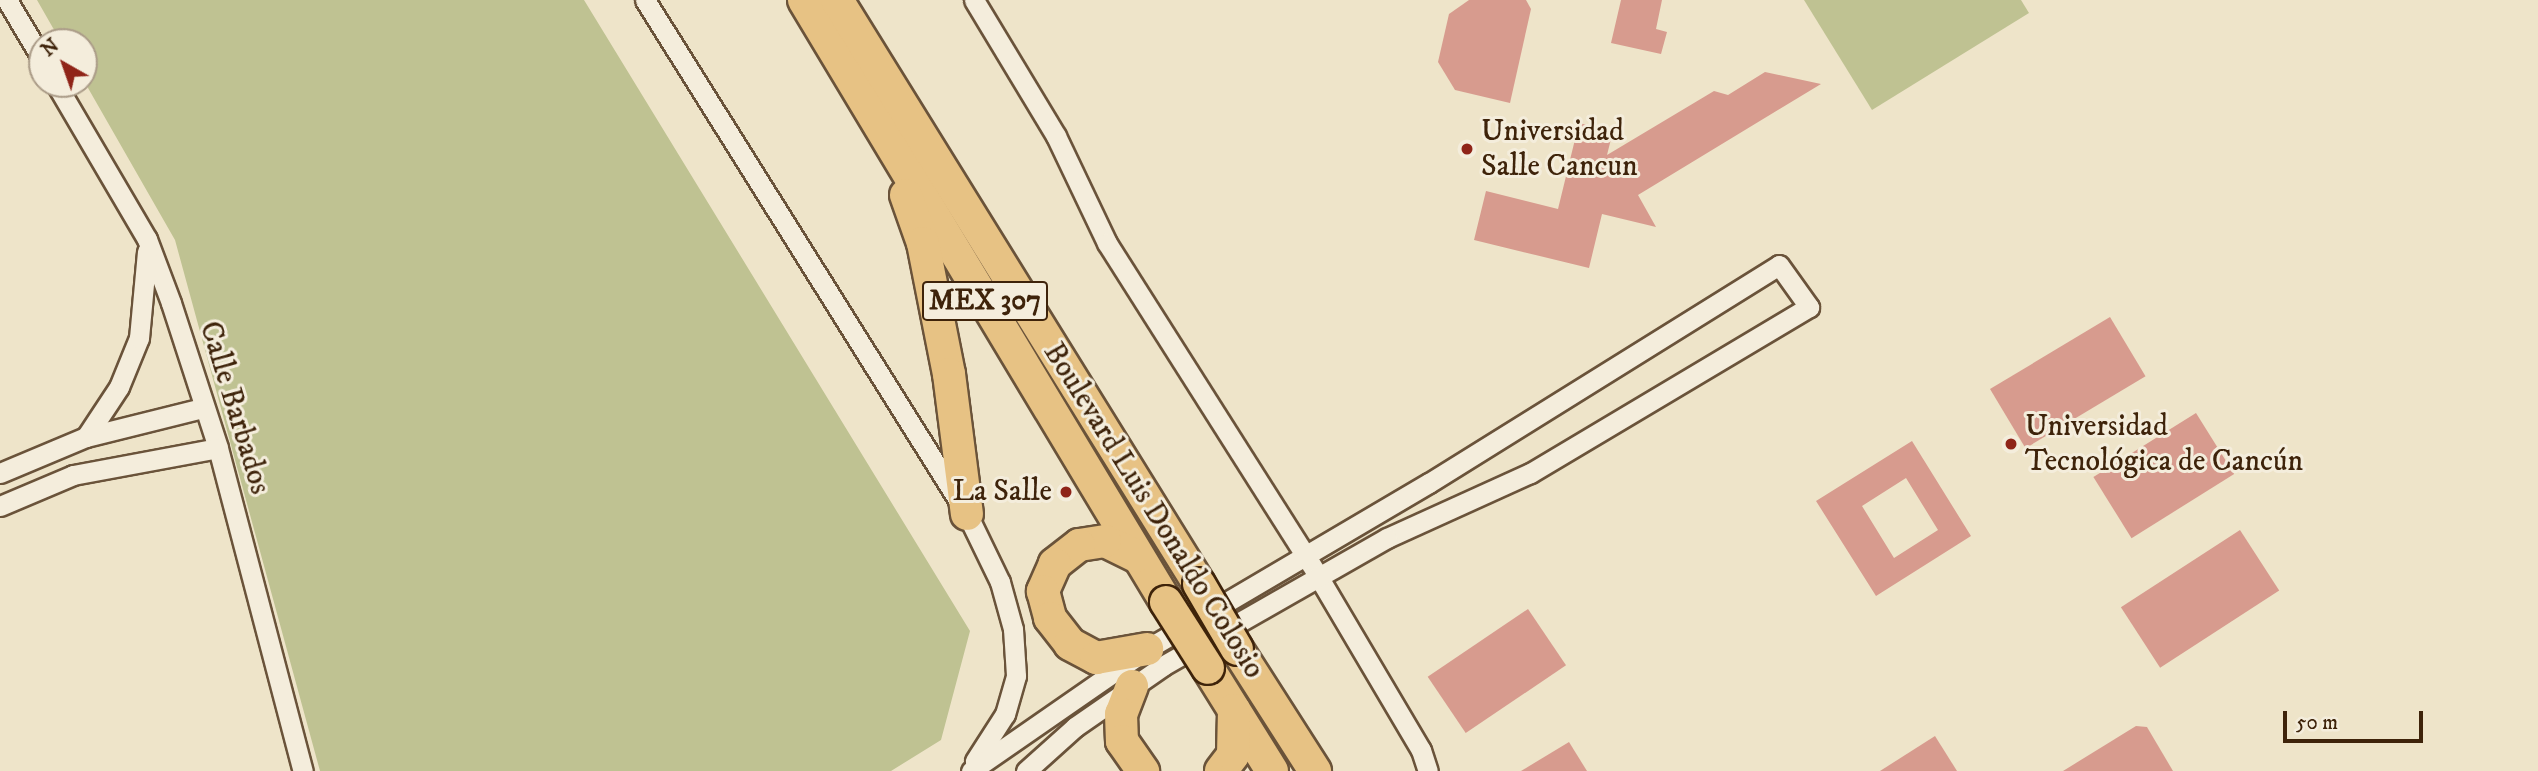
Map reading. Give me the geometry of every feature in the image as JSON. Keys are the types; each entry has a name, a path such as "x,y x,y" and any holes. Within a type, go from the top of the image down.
{"main road":[{"name":"Boulevard Luis Donaldo Colosio","path":"804,0 883,127 1136,556 1272,771"},
{"name":"Boulevard Luis Donaldo Colosio","path":"837,0 1315,771"},
{"path":"883,127 923,243 950,373 967,514"},
{"path":"1136,556 1105,541 1079,545 1055,564 1043,591 1050,618 1078,649 1096,658 1147,649"},
{"path":"1132,686 1121,714 1122,741 1143,771"},
{"path":"1221,771 1233,755 1234,710"}],"street":[{"path":"7,0 28,36"},
{"path":"645,0 967,514 1000,582 1013,629 1016,676 1005,714 965,771"},
{"path":"974,0 1056,136 1107,243 1318,576 1421,750 1428,771"},
{"name":"Calle Barbados","path":"65,98 147,239 202,408 218,448 303,771"},
{"path":"86,438 119,387 139,338 147,295 147,239"},
{"path":"971,771 1147,649 1305,558 1779,265 1809,307 1530,473 1444,510 1318,576 1132,686 1026,771"},
{"path":"0,473 86,438 202,408"},
{"path":"0,506 73,475 218,448"}],"green space":[{"path":"37,0 584,0 970,631 941,740 891,771 320,771 175,240 94,98 98,98 98,28 53,28"},
{"path":"1804,0 2021,0 2029,13 1872,110"}],"building":[{"path":"1469,0 1526,0 1531,9 1510,103 1455,90 1438,62 1449,14"},
{"path":"1621,0 1662,0 1656,29 1667,32 1661,54 1611,43"},
{"path":"1765,72 1821,84 1638,195 1656,227 1602,214 1589,268 1474,240 1486,191 1558,209 1579,123 1613,131 1607,155 1714,91 1728,95"},
{"path":"2110,317 2146,376 2026,448 1990,389"},
{"path":"2196,413 2234,474 2132,538 2093,477"},
{"path":"1912,441 1971,536 1876,596 1816,501","holes":["1906,478 1938,530 1894,558 1862,506"]},
{"path":"2240,530 2279,590 2160,668 2121,607"},
{"path":"1528,609 1566,665 1466,733 1428,677"},
{"path":"2136,726 2147,727 2173,771 2063,771"},
{"path":"1935,736 1957,771 1880,771"},
{"path":"1569,742 1587,771 1521,771"}],"place":[{"name":"Universidad Salle Cancun","path":"1467,149"},
{"name":"Universidad Tecnológica de Cancún","path":"2011,444"},
{"name":"La Salle","path":"1066,492"}]}
